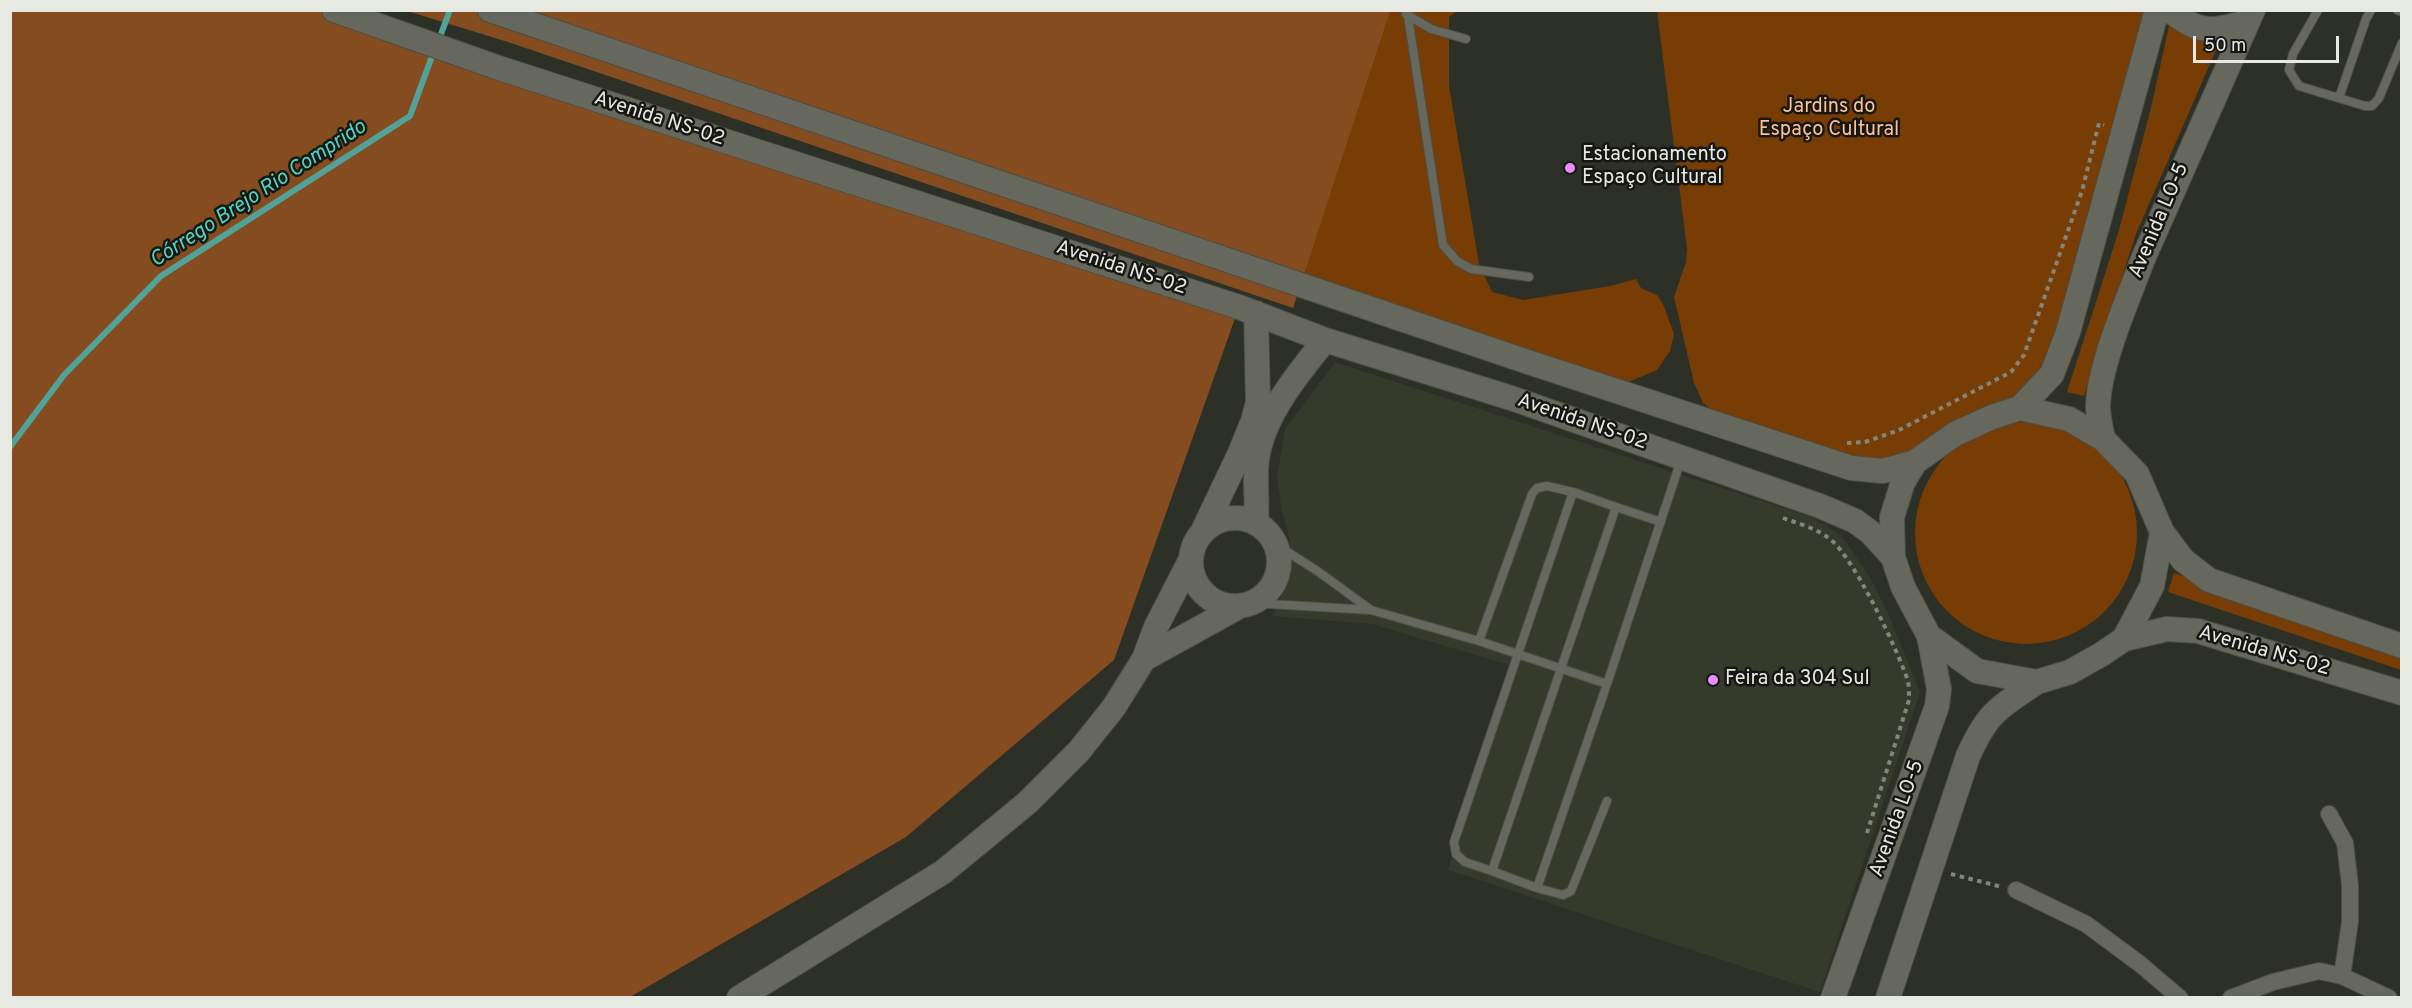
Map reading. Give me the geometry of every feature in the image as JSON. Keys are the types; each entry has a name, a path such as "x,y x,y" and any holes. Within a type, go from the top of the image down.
{"street":[{"name":"Avenida NS-02","path":"334,10 382,29 499,68 1256,313 1325,340 1511,398 1682,457 1820,506 1855,521 1870,532 1893,557"},
{"path":"2037,682 1977,671 1929,636 1903,586 1893,557 1892,517 1903,483 1915,462 1955,434 1992,417 2020,408 2052,374 2090,254 2157,10"},
{"path":"2170,10 2183,23 2201,29 2223,28 2250,16"},
{"name":"Avenida NS-02","path":"496,13 1525,361 1851,468 1882,471 1915,462"},
{"name":"Avenida LO-5","path":"2103,439 2098,409 2099,390 2131,291 2250,16"},
{"path":"739,998 943,872 1027,803 1079,751 1114,707 1144,660 1156,627 1190,561 1194,546 1240,453 1253,421 1258,402 1256,313"},
{"path":"1256,523 1256,462 1265,431 1278,405 1325,340"},
{"path":"2020,408 2069,419 2103,439 2137,474 2162,532 2183,560 2209,580 2402,646"},
{"path":"1144,660 1264,596 1273,585 1278,565 1275,544 1267,532 1256,523 1233,518 1221,520 1202,533"},
{"path":"1888,998 1968,756 1981,728 1995,710 2037,682 2070,672 2124,639 2152,586 2162,532"},
{"path":"1190,561 1194,579 1204,595 1220,604 1245,605"},
{"name":"Avenida NS-02","path":"2124,639 2167,629 2198,631 2402,693"},
{"name":"Avenida LO-5","path":"1833,998 1937,706 1939,689 1929,636"},
{"path":"2329,814 2345,843 2350,885 2349,922 2342,976"},
{"path":"2016,890 2086,924 2140,964 2180,998"},
{"path":"2231,998 2273,982 2319,971 2342,976 2389,998"}],"lane":[{"path":"2318,10 2293,54 2289,70 2299,86 2365,106 2372,106 2379,98 2402,43"},
{"path":"2338,98 2371,10"},
{"path":"2397,10 2402,12"},
{"path":"1407,12 1431,29 1466,39"},
{"path":"1407,12 1443,245 1457,261 1471,269 1529,277"},
{"path":"1537,888 1682,457"},
{"path":"1479,641 1532,494 1537,488 1547,486 1573,492 1660,522"},
{"path":"1573,492 1454,842 1456,854 1465,862 1563,895 1571,891 1607,801"},
{"path":"1492,871 1616,507"},
{"path":"1275,544 1316,570 1371,610"},
{"path":"1245,605 1371,610 1479,641 1607,684"}],"path":[{"path":"1846,443 1865,442 1899,430 2011,372 2024,355 2082,191 2099,123 2123,130"},
{"path":"1781,518 1813,529 1830,539 1848,559 1897,652 1909,684 1909,700 1866,835"},
{"path":"1931,868 2016,890"}],"shaded area":[{"path":"10,11 334,11 1239,307 1114,660 906,837 630,997 11,997"},
{"path":"407,11 1390,11 1293,308 508,42"},
{"name":"Feira da 304 Sul","path":"1335,362 1811,517 1841,535 1871,579 1888,613 1920,692 1820,992 1448,870 1516,667 1372,624 1272,616 1291,575 1289,536 1282,512 1277,476 1285,429"}],"green space":[{"path":"1376,11 1457,11 1449,17 1449,86 1479,264 1492,292 1523,300 1610,286 1636,279 1641,288 1657,295 1663,304 1674,334 1670,351 1657,370 1621,385 1290,274"},
{"name":"Jardins do Espaço Cultural","path":"1657,11 2151,11 2049,372 2016,403 1883,465 1727,422 1703,403 1694,383 1674,297 1686,262 1687,249"},
{"path":"2171,17 2223,34 2136,234 2084,396 2067,392 2119,230 2151,108"},
{"path":"2015,422 2037,422 2069,430 2105,454 2129,490 2135,511 2137,533 2135,555 2129,576 2105,612 2069,636 2037,644 2015,644 1983,636 1955,619 1940,604 1923,576 1915,544 1915,522 1923,490 1940,462 1955,447 1983,430"},
{"path":"2174,573 2401,653 2401,670 2168,592"}],"waterway":[{"name":"Córrego Brejo Rio Comprido","path":"438,42 450,10"},
{"name":"Córrego Brejo Rio Comprido","path":"10,447 64,375 161,276 410,116 434,51"}],"place":[{"name":"Estacionamento Espaço Cultural","path":"1570,168"},
{"name":"Feira da 304 Sul","path":"1713,680"}]}
